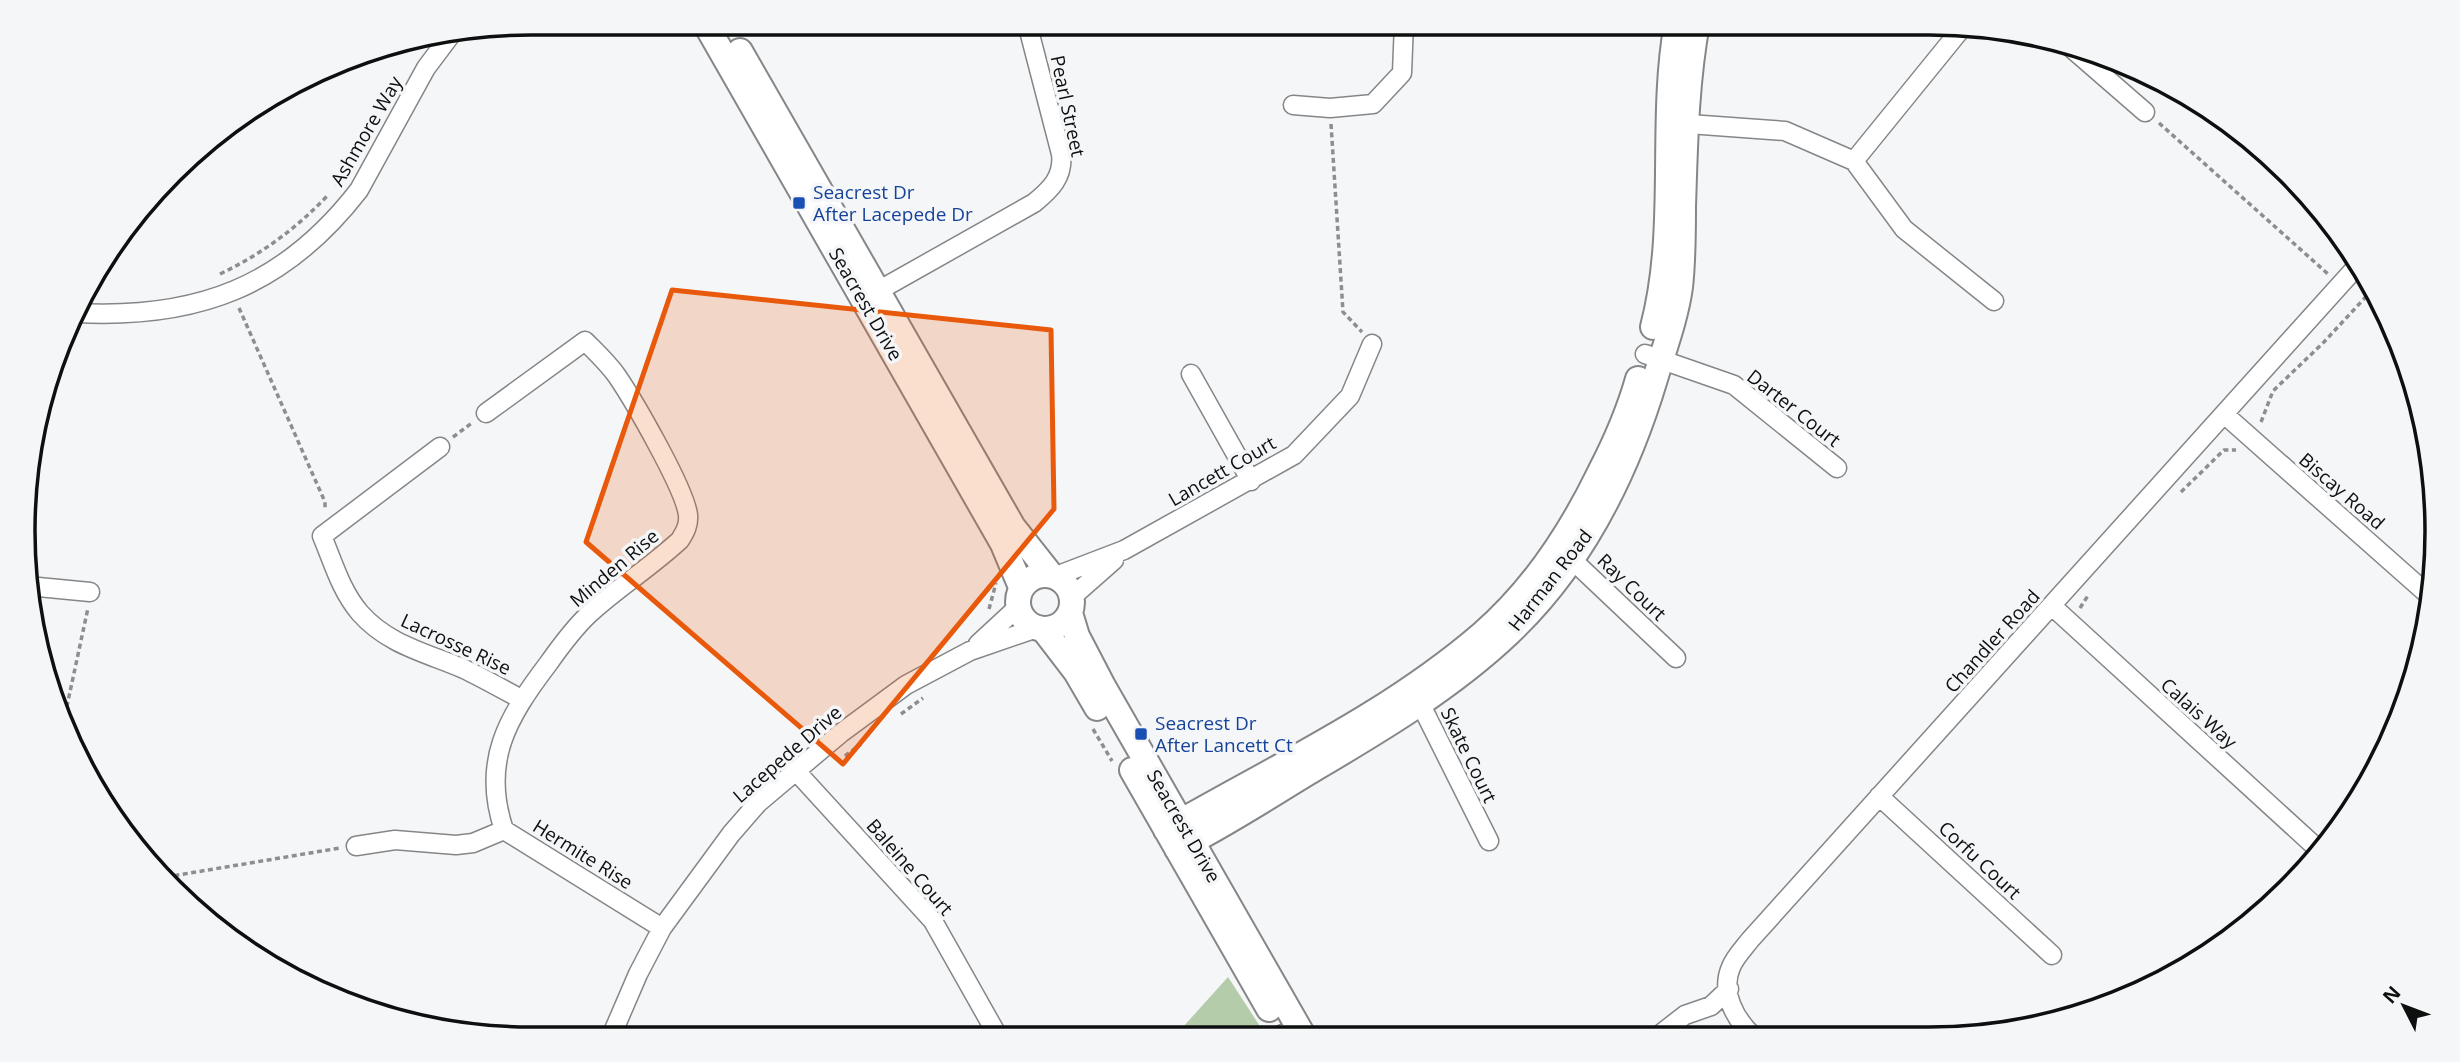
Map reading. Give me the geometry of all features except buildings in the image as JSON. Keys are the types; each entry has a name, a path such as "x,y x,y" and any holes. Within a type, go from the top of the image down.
{"main road":[{"name":"Seacrest Drive","path":"712,35 1013,527 1053,576 1064,581 1077,636 1282,1027"},
{"name":"Seacrest Drive","path":"731,35 1003,544 1024,620 1040,629 1076,672 1180,835"},
{"name":"Harman Road","path":"1180,835 1346,750 1415,696 1469,667 1511,632 1565,553 1605,505 1639,429 1653,356 1680,287 1677,35"},
{"name":"Harman Road","path":"1677,123 1695,35"},
{"path":"1019,597 1034,576 1053,576"},
{"path":"1040,629 1059,625 1071,605"}],"street":[{"name":"Pearl Street","path":"872,295 1034,203 1051,189 1059,175 1061,154 1030,35"},
{"path":"1293,105 1331,108 1373,104 1402,73 1404,35"},
{"path":"1854,161 1956,36"},
{"name":"Ashmore Way","path":"85,313 162,312 232,293 264,276 301,250 346,206 379,157 426,68 445,43"},
{"path":"2085,60 2145,112"},
{"path":"1677,123 1784,131 1854,161 1904,229 1994,301"},
{"name":"Chandler Road","path":"1729,989 1730,967 1750,940 2352,272"},
{"name":"Minden Rise","path":"486,413 585,341 617,375 673,477 688,515 687,528 680,540 589,614 521,699 510,719 495,770 497,809 504,831"},
{"name":"Lancett Court","path":"1053,576 1124,550 1294,455 1350,396 1372,344"},
{"name":"Darter Court","path":"1653,356 1734,386 1837,468"},
{"path":"1191,374 1251,481"},
{"name":"Biscay Road","path":"2224,414 2422,590"},
{"path":"322,536 440,447"},
{"name":"Lacrosse Rise","path":"322,536 349,598 376,628 396,641 463,669 521,699"},
{"name":"Lancett Court","path":"1071,605 1124,550"},
{"name":"Ray Court","path":"1565,553 1676,658"},
{"path":"38,587 90,592"},
{"name":"Lacepede Drive","path":"970,651 1019,597"},
{"name":"Calais Way","path":"2052,606 2313,845"},
{"name":"Lacepede Drive","path":"615,1027 662,928 731,834 758,803 841,733 906,685 970,651 1040,629"},
{"name":"Skate Court","path":"1415,696 1489,841"},
{"name":"Baleine Court","path":"795,770 933,921 993,1027"},
{"name":"Corfu Court","path":"1879,796 2052,956"},
{"name":"Hermite Rise","path":"356,846 403,840 473,844 504,831 662,928"},
{"path":"1729,989 1733,1013 1744,1027"},
{"path":"1670,1027 1685,1015 1711,1006 1729,989"}],"path":[{"path":"1331,108 1343,312 1372,344"},
{"path":"2145,112 2340,285"},
{"path":"209,277 263,251 303,221 335,187 362,143"},
{"path":"232,293 326,502 322,536"},
{"path":"2176,497 2224,450 2245,451 2253,441 2273,391 2366,297"},
{"path":"440,447 486,413"},
{"path":"67,706 84,634 90,592"},
{"path":"2070,624 2090,592"},
{"path":"897,717 931,693"},
{"path":"842,759 864,741"},
{"path":"174,876 356,846"}],"highlighted area":[{"path":"672,290 1051,330 1054,509 843,764 586,542"}],"green space":[{"path":"1228,977 1260,1027 1183,1027"}],"place":[{"name":"Seacrest Dr After Lacepede Dr","path":"799,203"},
{"name":"Seacrest Dr After Lancett Ct","path":"1141,734"}]}
